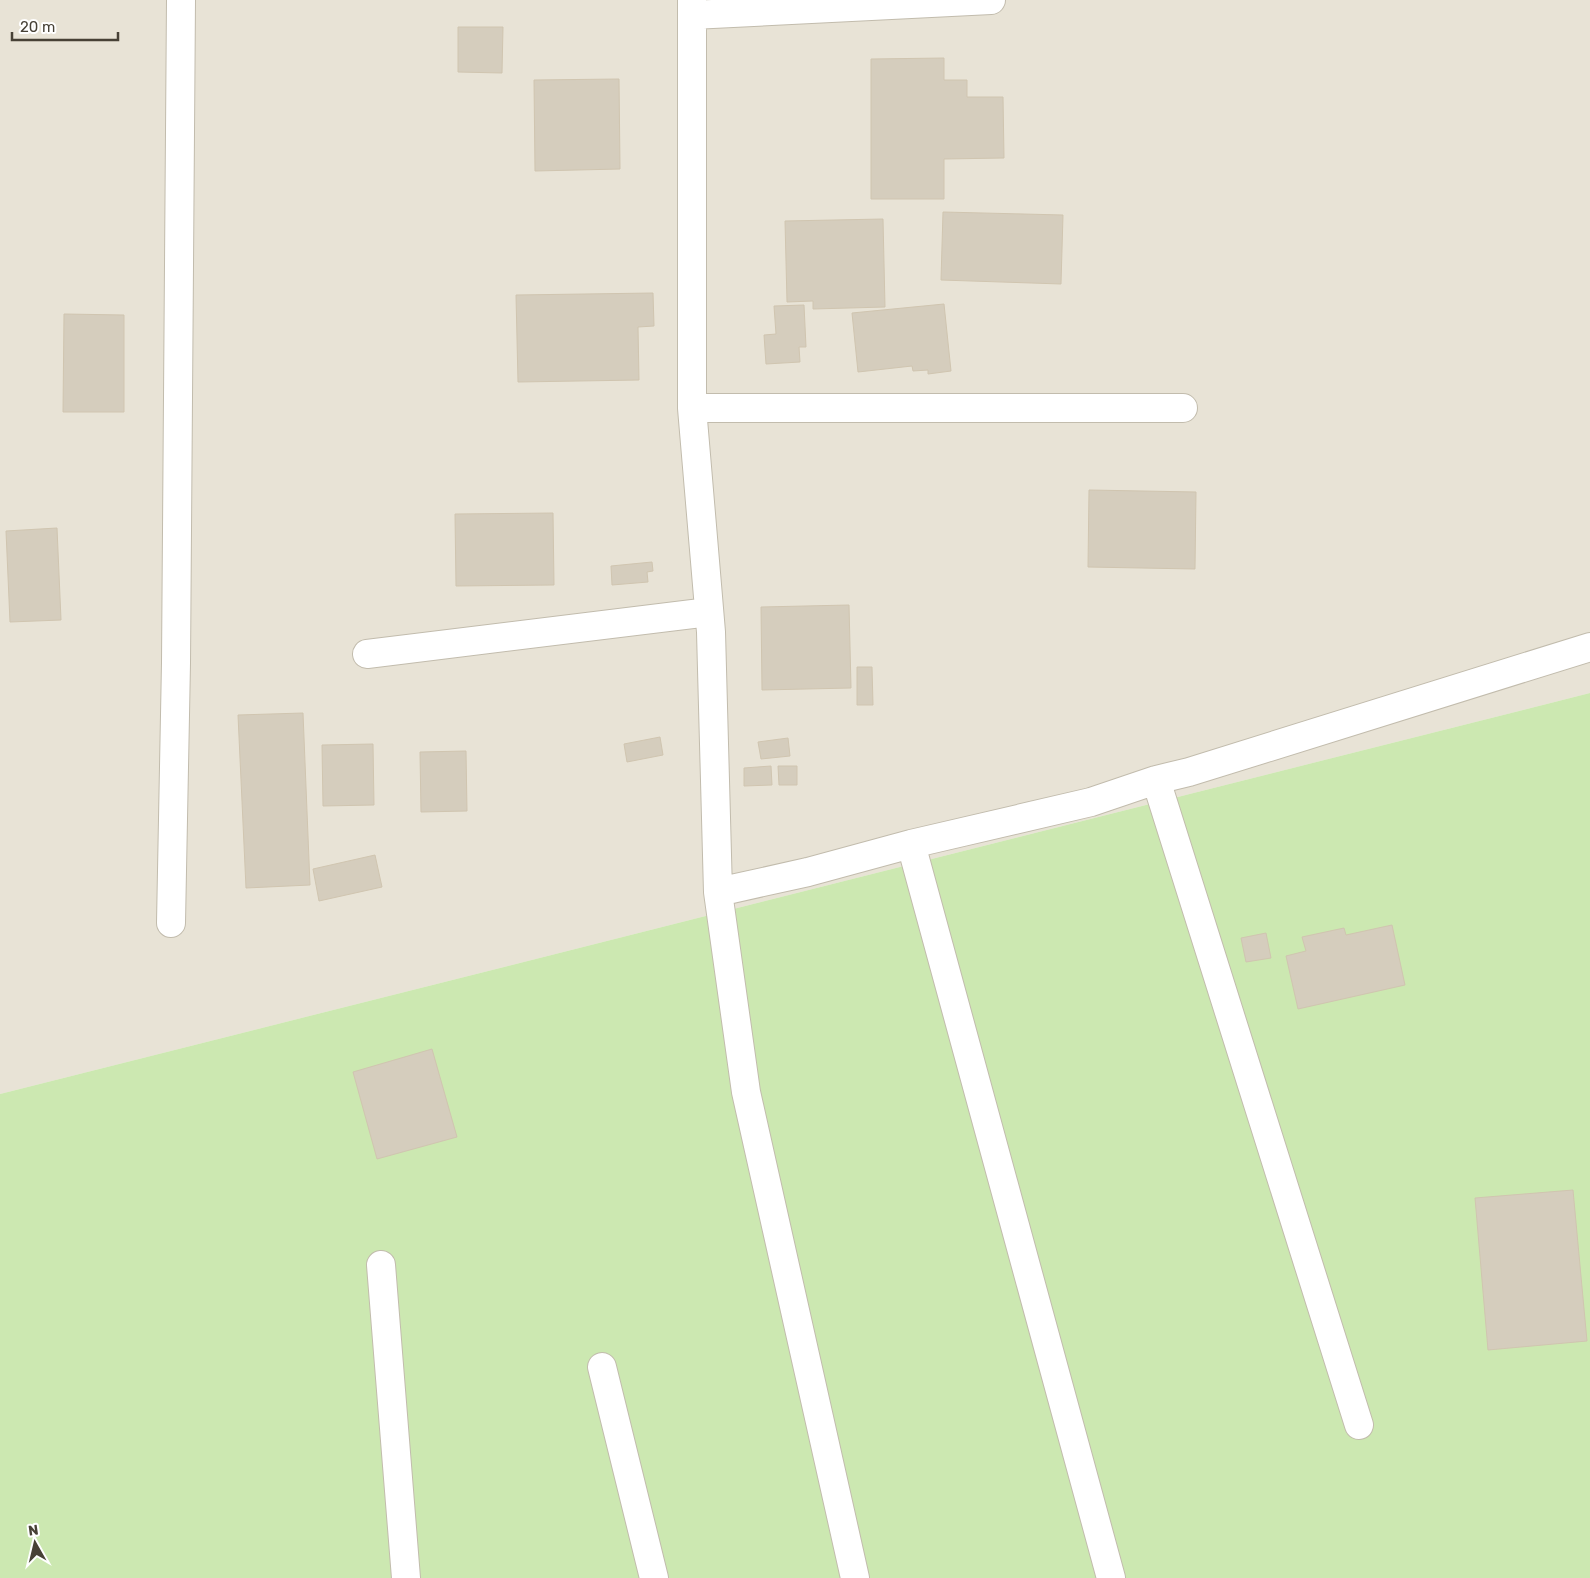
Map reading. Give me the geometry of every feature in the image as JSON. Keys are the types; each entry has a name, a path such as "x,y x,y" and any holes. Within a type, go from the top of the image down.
{"street":[{"path":"171,923 176,653 181,0"},
{"path":"855,1578 746,1092 718,892 709,612 692,408 692,8 991,0"},
{"path":"692,408 1183,408"},
{"path":"367,654 709,612"},
{"path":"718,892 808,872 911,844 1091,802 1156,780 1188,772 1590,647"},
{"path":"1156,780 1359,1424"},
{"path":"911,844 1111,1578"},
{"path":"381,1264 406,1578"},
{"path":"602,1367 654,1578"}],"shaded area":[{"path":"0,0 1590,0 1590,693 0,1094"}],"green space":[{"path":"1590,693 1590,1578 0,1578 0,1094"}],"building":[{"path":"458,27 503,27 502,73 458,72"},
{"path":"944,58 944,80 967,80 967,97 1003,97 1004,158 944,159 944,199 871,199 871,59"},
{"path":"619,79 620,169 535,171 534,80"},
{"path":"943,212 1063,215 1061,284 941,280"},
{"path":"883,219 885,307 813,309 813,301 787,302 785,221"},
{"path":"653,293 654,326 638,327 639,380 518,382 516,295"},
{"path":"944,304 951,371 928,374 928,370 913,371 912,366 858,372 852,313"},
{"path":"804,305 806,347 799,347 800,362 766,364 764,335 776,334 774,306"},
{"path":"64,314 124,315 124,412 63,412"},
{"path":"1089,490 1196,492 1195,569 1088,567"},
{"path":"553,513 554,585 456,586 455,514"},
{"path":"57,528 61,620 10,622 6,531"},
{"path":"652,562 653,571 647,572 648,582 612,585 611,566"},
{"path":"849,605 851,688 762,690 761,607"},
{"path":"857,667 872,667 873,705 857,705"},
{"path":"303,713 310,885 246,888 238,715"},
{"path":"660,737 663,755 627,762 624,744"},
{"path":"788,738 790,756 761,759 758,742"},
{"path":"373,744 374,805 323,806 322,745"},
{"path":"466,751 467,811 421,812 420,752"},
{"path":"771,766 772,785 744,786 744,768"},
{"path":"778,766 797,766 797,785 779,785"},
{"path":"375,855 382,887 319,901 313,869"},
{"path":"1392,925 1405,985 1298,1009 1286,956 1306,951 1302,937 1344,928 1346,935"},
{"path":"1266,933 1271,958 1246,962 1241,938"},
{"path":"432,1049 457,1137 377,1159 353,1072"},
{"path":"1573,1190 1587,1341 1488,1350 1475,1198"}]}
